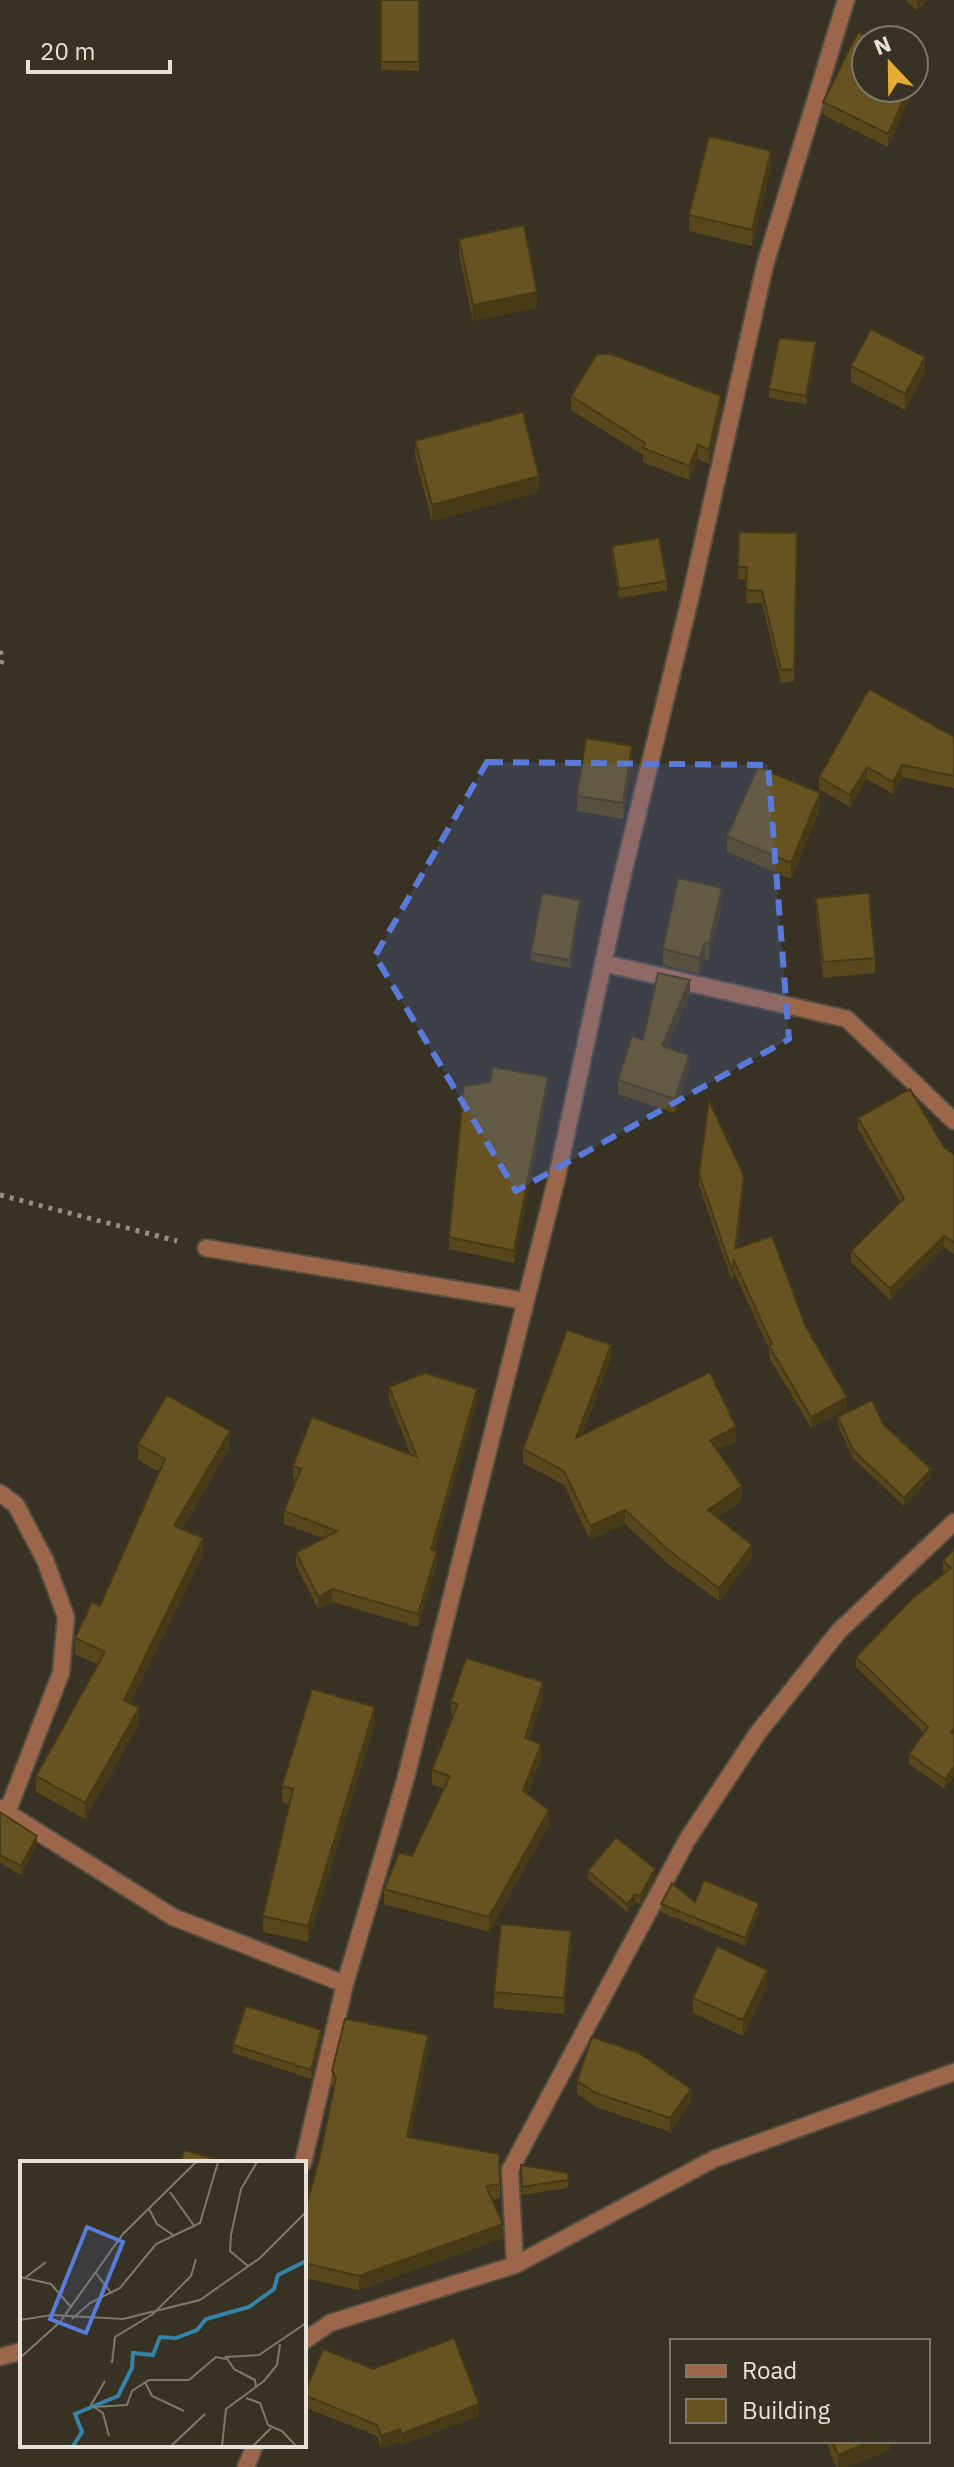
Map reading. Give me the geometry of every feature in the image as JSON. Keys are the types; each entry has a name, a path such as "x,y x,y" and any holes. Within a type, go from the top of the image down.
{"street":[{"path":"303,2161 345,1984 405,1781 526,1301 765,265 846,0"},
{"path":"603,963 847,1019 954,1121"},
{"path":"206,1248 526,1301"},
{"path":"0,1493 16,1505 38,1546 66,1617 61,1673 4,1809 173,1917 345,1984"},
{"path":"515,2265 510,2170 687,1840 757,1734 839,1631 954,1522"},
{"path":"306,2340 330,2323 515,2265 714,2159 954,2072"},
{"path":"0,2357 20,2352"},
{"path":"246,2467 254,2447"}],"path":[{"path":"0,651 3,658 0,667"},
{"path":"0,1195 206,1248"}],"highlighted area":[{"path":"487,762 768,765 789,1039 516,1191 375,956"}],"building":[{"path":"381,0 419,0 419,62 381,62"},
{"path":"850,48 850,104 902,104 888,134 823,102"},
{"path":"709,136 771,151 752,230 689,215"},
{"path":"524,225 537,292 473,305 459,239"},
{"path":"871,329 925,357 905,394 851,366"},
{"path":"779,338 816,342 806,396 769,389"},
{"path":"597,354 611,354 721,396 709,450 698,445 689,466 643,448 645,443 571,396"},
{"path":"523,412 539,476 432,505 415,441"},
{"path":"739,532 797,533 794,669 781,670 762,591 746,590 747,567 738,567"},
{"path":"659,538 667,581 619,589 612,546"},
{"path":"869,689 954,737 954,776 902,765 893,782 867,767 850,795 819,777"},
{"path":"586,738 632,746 623,803 577,796"},
{"path":"758,767 820,793 791,863 727,836"},
{"path":"678,878 722,888 709,944 705,943 699,958 663,949"},
{"path":"542,893 580,900 570,960 531,953"},
{"path":"869,893 875,958 823,962 816,898"},
{"path":"658,973 690,980 662,1046 689,1055 675,1099 618,1080 632,1036 643,1040"},
{"path":"493,1067 548,1077 514,1251 449,1237 464,1086 490,1082"},
{"path":"910,1089 944,1147 954,1155 954,1243 944,1236 890,1289 851,1251 904,1198 858,1118"},
{"path":"709,1100 744,1176 735,1249 772,1236 806,1327 847,1397 811,1417 769,1346 772,1344 734,1261 732,1271 699,1174"},
{"path":"567,1330 611,1345 576,1438 710,1372 736,1427 710,1440 742,1486 708,1510 752,1545 719,1588 667,1549 625,1510 590,1526 564,1471 523,1449"},
{"path":"425,1373 477,1389 431,1550 437,1551 418,1614 332,1589 318,1597 296,1553 337,1531 284,1511 301,1469 293,1466 312,1417 417,1457 389,1387"},
{"path":"167,1395 230,1431 174,1526 203,1538 124,1700 139,1708 85,1803 36,1776 105,1652 75,1638 92,1602 100,1606 165,1459 138,1444"},
{"path":"872,1400 883,1424 931,1469 904,1498 853,1450 838,1417"},
{"path":"954,1549 954,1729 951,1732 954,1734 954,1767 945,1779 909,1754 928,1727 856,1657 912,1599 951,1568 943,1561"},
{"path":"466,1658 543,1682 525,1738 541,1744 523,1791 549,1810 489,1917 384,1889 399,1853 412,1856 450,1776 432,1770 458,1704 451,1702"},
{"path":"312,1689 375,1707 308,1926 263,1916 293,1789 282,1786"},
{"path":"0,1812 37,1836 21,1866 0,1855"},
{"path":"616,1837 655,1869 640,1896 635,1894 627,1904 588,1871"},
{"path":"704,1880 759,1903 745,1938 661,1904 672,1883 695,1902"},
{"path":"501,1924 571,1931 564,1998 494,1992"},
{"path":"717,1946 767,1970 743,2020 693,1998"},
{"path":"246,2006 321,2030 311,2070 233,2045"},
{"path":"345,2019 428,2035 407,2137 499,2154 500,2184 486,2186 503,2224 359,2276 306,2263 306,2207 336,2078 332,2071"},
{"path":"592,2037 639,2053 691,2089 670,2118 596,2093 577,2081"},
{"path":"184,2150 221,2161 181,2161"},
{"path":"521,2165 568,2173 568,2180 522,2187"},
{"path":"454,2338 479,2404 401,2434 400,2429 381,2436 377,2425 306,2396 323,2349 373,2369"},
{"path":"833,2443 867,2443 838,2455"}]}
